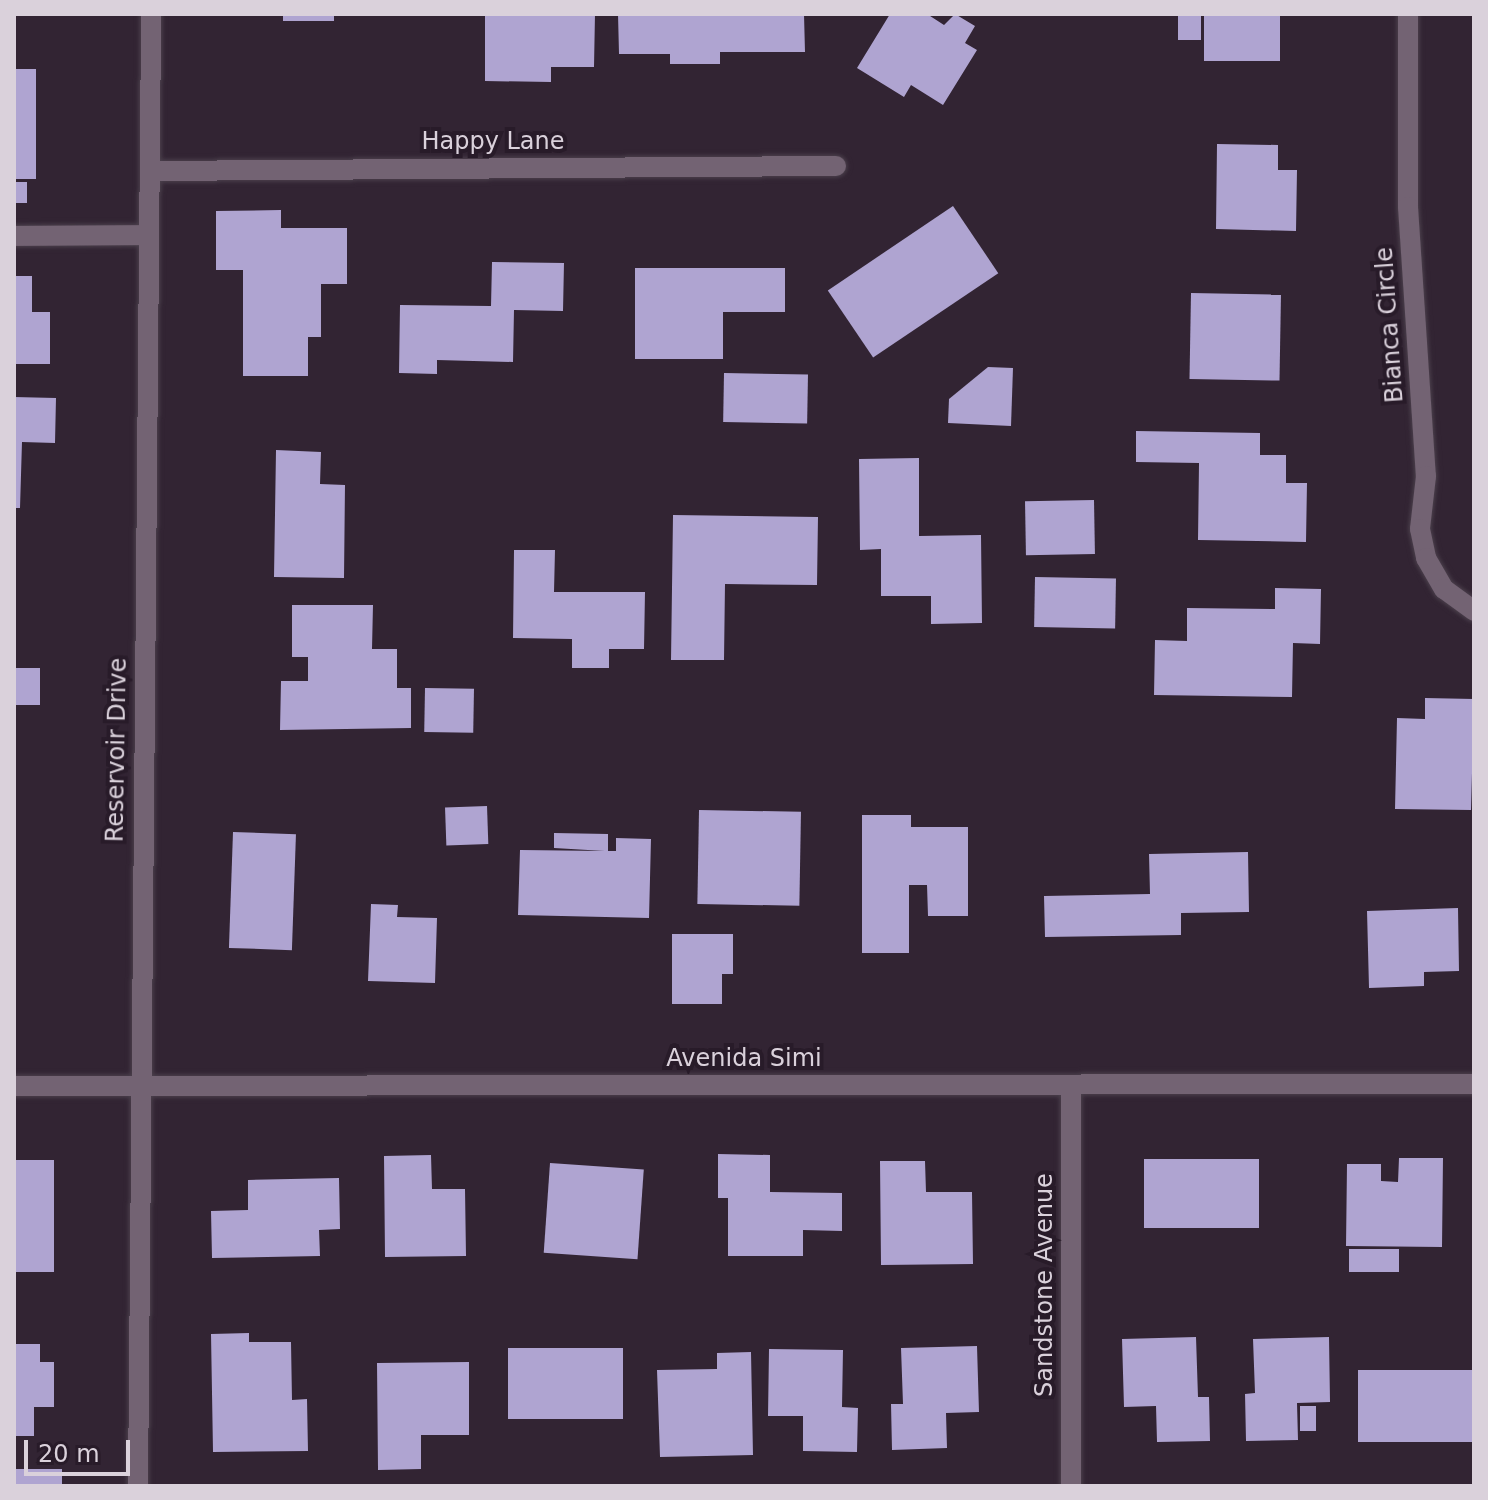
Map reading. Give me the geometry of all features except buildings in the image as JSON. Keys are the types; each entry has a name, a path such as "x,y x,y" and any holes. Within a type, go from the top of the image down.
{"street":[{"name":"Reservoir Drive","path":"138,1486 139,1086 151,14"},
{"name":"Bianca Circle","path":"1408,14 1408,207 1426,476 1420,529 1426,558 1444,589 1474,611"},
{"name":"Happy Lane","path":"150,171 836,166"},
{"path":"14,236 149,235"},
{"name":"Avenida Simi","path":"14,1086 1474,1084"},
{"name":"Sandstone Avenue","path":"1071,1085 1071,1486"}]}
